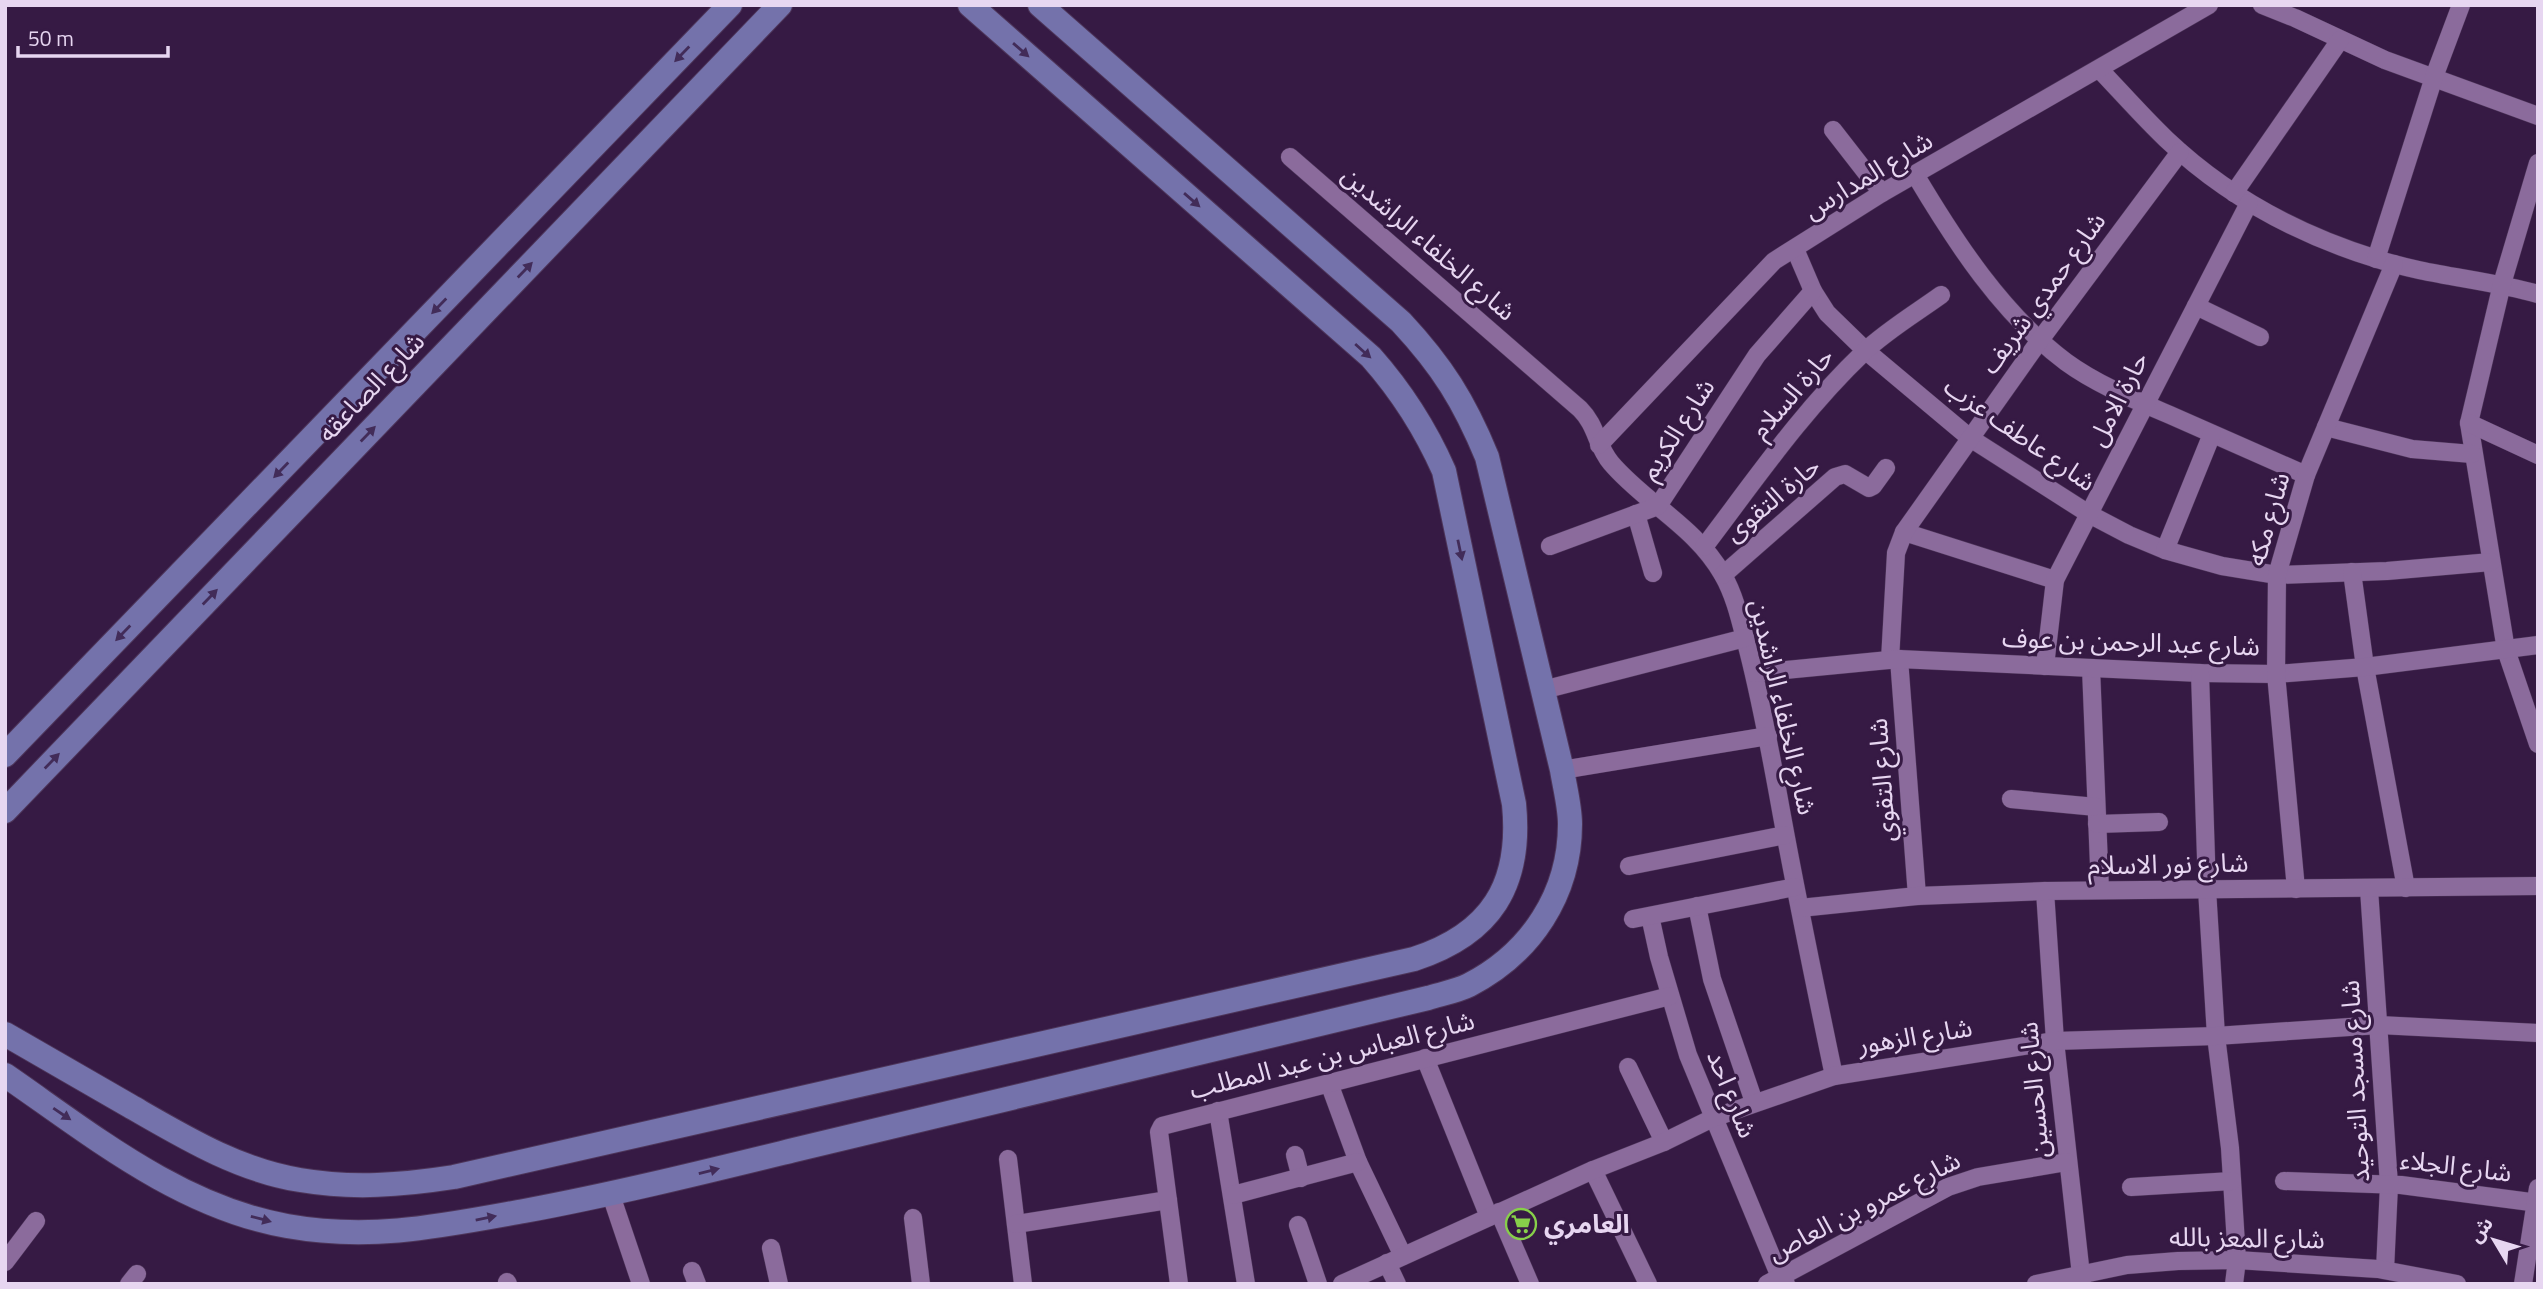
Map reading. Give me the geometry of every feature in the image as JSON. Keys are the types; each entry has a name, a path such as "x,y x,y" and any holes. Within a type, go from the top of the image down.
{"street":[{"name":"شارع الصاعقه","path":"5,755 730,5"},
{"name":"شارع الصاعقه","path":"5,811 780,5"},
{"path":"5,1034 201,1147 249,1167 299,1180 351,1186 403,1185 454,1177 1414,959 1441,950 1458,940 1488,914 1503,890 1514,862 1517,833 1514,804 1444,471 1419,420 1394,383 1370,357 970,5"},
{"path":"5,1075 176,1188 229,1211 285,1226 342,1233 400,1232 611,1195 1414,1001 1467,986 1502,965 1531,937 1553,902 1566,863 1570,822 1562,771 1487,457 1471,419 1452,384 1429,351 1371,294 1040,5"},
{"name":"شارع المدارس","path":"1599,445 1765,268 1882,194 2208,5"},
{"path":"2262,5 2385,60 2538,116"},
{"path":"2376,259 2434,77 2461,5"},
{"name":"حارة الامل","path":"2045,666 2055,580 2196,306 2241,198 2340,40"},
{"path":"2100,70 2180,152 2241,198 2327,241 2376,259 2502,284 2538,294"},
{"path":"1833,130 1882,194"},
{"name":"شارع حمدي شريف","path":"1894,659 1896,553 1905,532 2040,340 2180,152"},
{"name":"شارع الخلفاء الراشدين","path":"1290,157 1580,409 1590,419 1599,445 1613,465 1658,506 1686,527 1723,575 1737,606 1768,736 1795,887 1834,1076"},
{"path":"2538,163 2502,284 2469,423 2506,650 2538,744"},
{"path":"1916,176 1940,216 1983,277 2040,340 2067,363 2146,404 2306,475"},
{"name":"شارع عاطف عزب","path":"1795,249 1813,291 1827,313 1865,350 1970,438 2089,514 2165,550 2222,566 2277,575 2491,562"},
{"name":"شارع مكه","path":"2296,889 2276,674 2277,575 2306,475 2393,264"},
{"name":"شارع الكريم","path":"1550,547 1658,506 1751,364 1813,291"},
{"name":"حارة السلام","path":"1704,547 1797,424 1865,350 1941,295"},
{"path":"2196,306 2260,337"},
{"path":"2469,423 2538,455"},
{"path":"2326,427 2412,449 2472,454"},
{"path":"2165,550 2212,434"},
{"name":"حارة التقوى","path":"1723,575 1835,477 1845,474 1869,488 1886,468"},
{"path":"1636,514 1653,573"},
{"path":"1905,532 2055,580"},
{"path":"2352,572 2365,667 2406,888"},
{"path":"1543,690 1745,638"},
{"name":"شارع عبد الرحمن بن عوف","path":"1754,673 1894,659 2276,674 2365,667 2538,645"},
{"name":"شارع التقوي","path":"1894,659 1917,896"},
{"path":"2091,668 2100,890"},
{"path":"2200,673 2207,889 2216,1036 2231,1148 2237,1260 2234,1284"},
{"path":"1562,771 1768,736"},
{"path":"2011,799 2097,815 2159,822"},
{"path":"1629,866 1785,835"},
{"name":"شارع نور الاسلام","path":"1800,908 1917,896 2045,891 2538,886"},
{"path":"1754,1102 1712,979 1698,906 1795,887"},
{"name":"شارع مسجد التوحيد","path":"2369,889 2389,1185 2379,1274"},
{"name":"شارع الحسين","path":"2045,891 2055,1041 2081,1278"},
{"name":"شارع احد","path":"1698,906 1642,917 1688,1055 1778,1282"},
{"name":"شارع العباس بن عبد المطلب","path":"1179,1284 1160,1128 1165,1125 1670,996"},
{"name":"شارع الزهور","path":"1342,1284 1713,1118 1834,1076 2055,1041 2216,1036 2379,1026 2538,1033"},
{"path":"1425,1058 1494,1215 1530,1284"},
{"path":"1628,1068 1664,1142"},
{"path":"1329,1083 1395,1259 1397,1284"},
{"path":"1218,1111 1247,1284"},
{"path":"1295,1155 1301,1178"},
{"path":"1008,1159 1023,1284"},
{"path":"1233,1195 1358,1162"},
{"name":"شارع عمرو بن العاص","path":"1778,1282 1948,1187 1978,1177 2067,1162"},
{"path":"1593,1170 1648,1284"},
{"path":"2131,1187 2232,1181"},
{"name":"شارع الجلاء","path":"2284,1181 2389,1185 2537,1198"},
{"path":"611,1195 641,1284"},
{"path":"2523,1284 2537,1198"},
{"path":"1016,1224 1168,1200"},
{"path":"913,1218 921,1284"},
{"path":"5,1262 36,1221"},
{"path":"1298,1226 1318,1284"},
{"path":"771,1248 779,1284"},
{"name":"شارع المعز بالله","path":"2036,1284 2081,1278 2127,1265 2237,1260 2316,1265 2457,1284"},
{"path":"2314,1284 2316,1265"}],"place":[{"name":"العامري","path":"1521,1224"}]}
